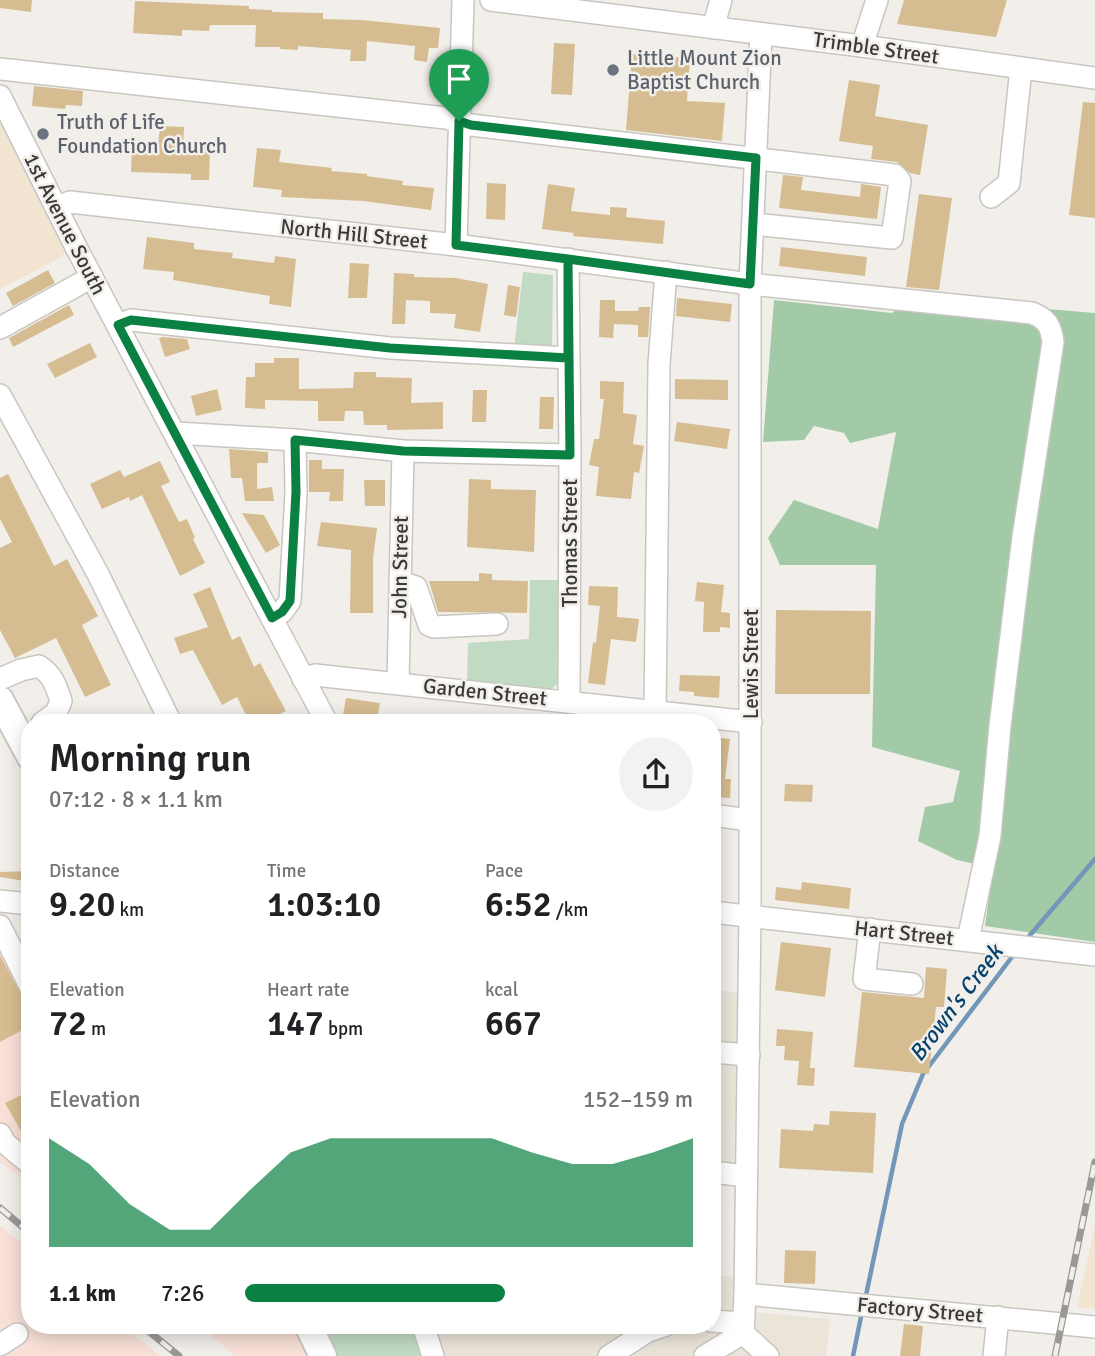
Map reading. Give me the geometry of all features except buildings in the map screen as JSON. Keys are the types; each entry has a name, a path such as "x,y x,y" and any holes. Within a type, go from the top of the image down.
{"main road":[{"path":"0,700 21,732"},
{"path":"312,1334 323,1356"}],"street":[{"path":"456,245 463,0"},
{"name":"Trimble Street","path":"491,0 1095,78"},
{"path":"713,27 721,0"},
{"path":"862,46 877,0"},
{"name":"Lewis Street","path":"743,1328 750,916 750,284 761,34"},
{"path":"991,197 1009,183 1021,68"},
{"path":"0,69 459,121 471,125 895,175 900,181 892,238 753,224"},
{"name":"1st Avenue South","path":"0,96 56,208 322,714"},
{"name":"North Hill Street","path":"56,208 70,202 456,245 750,284 1032,313 1044,318 1052,328 1053,342 1023,537 989,836 968,940"},
{"name":"Thomas Street","path":"568,259 569,701"},
{"path":"655,712 659,365 667,272"},
{"path":"0,328 92,277"},
{"path":"118,325 131,320 390,348 568,358"},
{"path":"0,395 98,574 167,714"},
{"path":"176,432 403,451 570,455"},
{"path":"272,618 282,612 290,601 296,492 295,440"},
{"name":"John Street","path":"398,683 403,451"},
{"path":"400,582 416,587 429,625 497,624"},
{"path":"0,679 29,667 39,666 55,681 61,701 55,714"},
{"name":"Garden Street","path":"303,679 315,675 674,714"},
{"name":"Garden Street","path":"721,719 751,722"},
{"path":"721,816 749,820"},
{"path":"0,901 21,903"},
{"name":"Hart Street","path":"721,913 1095,955"},
{"path":"0,926 21,968"},
{"path":"870,929 864,979 912,984"},
{"path":"721,1053 749,1055"},
{"path":"2,1138 21,1156"},
{"path":"721,1173 746,1176"},
{"name":"Factory Street","path":"745,1294 1095,1327"},
{"path":"994,1356 998,1317"},
{"path":"721,1323 743,1328 768,1356"},
{"path":"705,1356 743,1328"},
{"path":"426,1334 433,1356"},
{"path":"609,1356 643,1334"}],"shaded area":[{"path":"0,96 77,249 0,289"},
{"path":"0,928 21,969 21,1177 0,1162"},
{"path":"721,990 738,993 734,1163 721,1161"},
{"path":"0,1226 21,1243 21,1334 133,1334 160,1356 0,1356"},
{"path":"1095,1226 1095,1309 1077,1307"},
{"path":"721,1276 734,1277 732,1310 830,1319 826,1356 443,1356 435,1334 721,1334"},
{"path":"209,1334 297,1334 308,1356 235,1356"}],"green space":[{"path":"523,272 553,275 552,351 514,349"},
{"path":"911,298 1095,313 1095,942 985,926 993,868 957,860 918,841 925,807 953,802 960,771 872,747 876,565 780,565 768,538 794,500 878,529 896,432 850,443 844,433 814,426 804,440 763,442 774,300 892,313"},
{"path":"530,580 560,580 557,684 550,690 467,682 468,643 529,639"},
{"path":"328,1334 416,1334 423,1356 336,1356"}],"waterway":[{"name":"Brown's Creek","path":"1025,941 1095,859"},
{"name":"Brown's Creek","path":"865,1300 902,1124 923,1074 1015,953"},
{"name":"Brown's Creek","path":"853,1356 862,1312"}],"railway":[{"path":"1055,1356 1095,1162"},
{"path":"0,1208 21,1226"},
{"path":"152,1334 179,1356"}],"place":[{"name":"Little Mount Zion Baptist Church","path":"613,70"},
{"name":"Truth of Life Foundation Church","path":"43,134"}],"route":[{"path":"459,121 456,245 568,259 570,455 403,451 295,440 296,492 290,601 282,612 272,618 118,325 131,320 247,330 390,348 568,358 568,259 750,284 756,158 471,125 459,121"}]}
